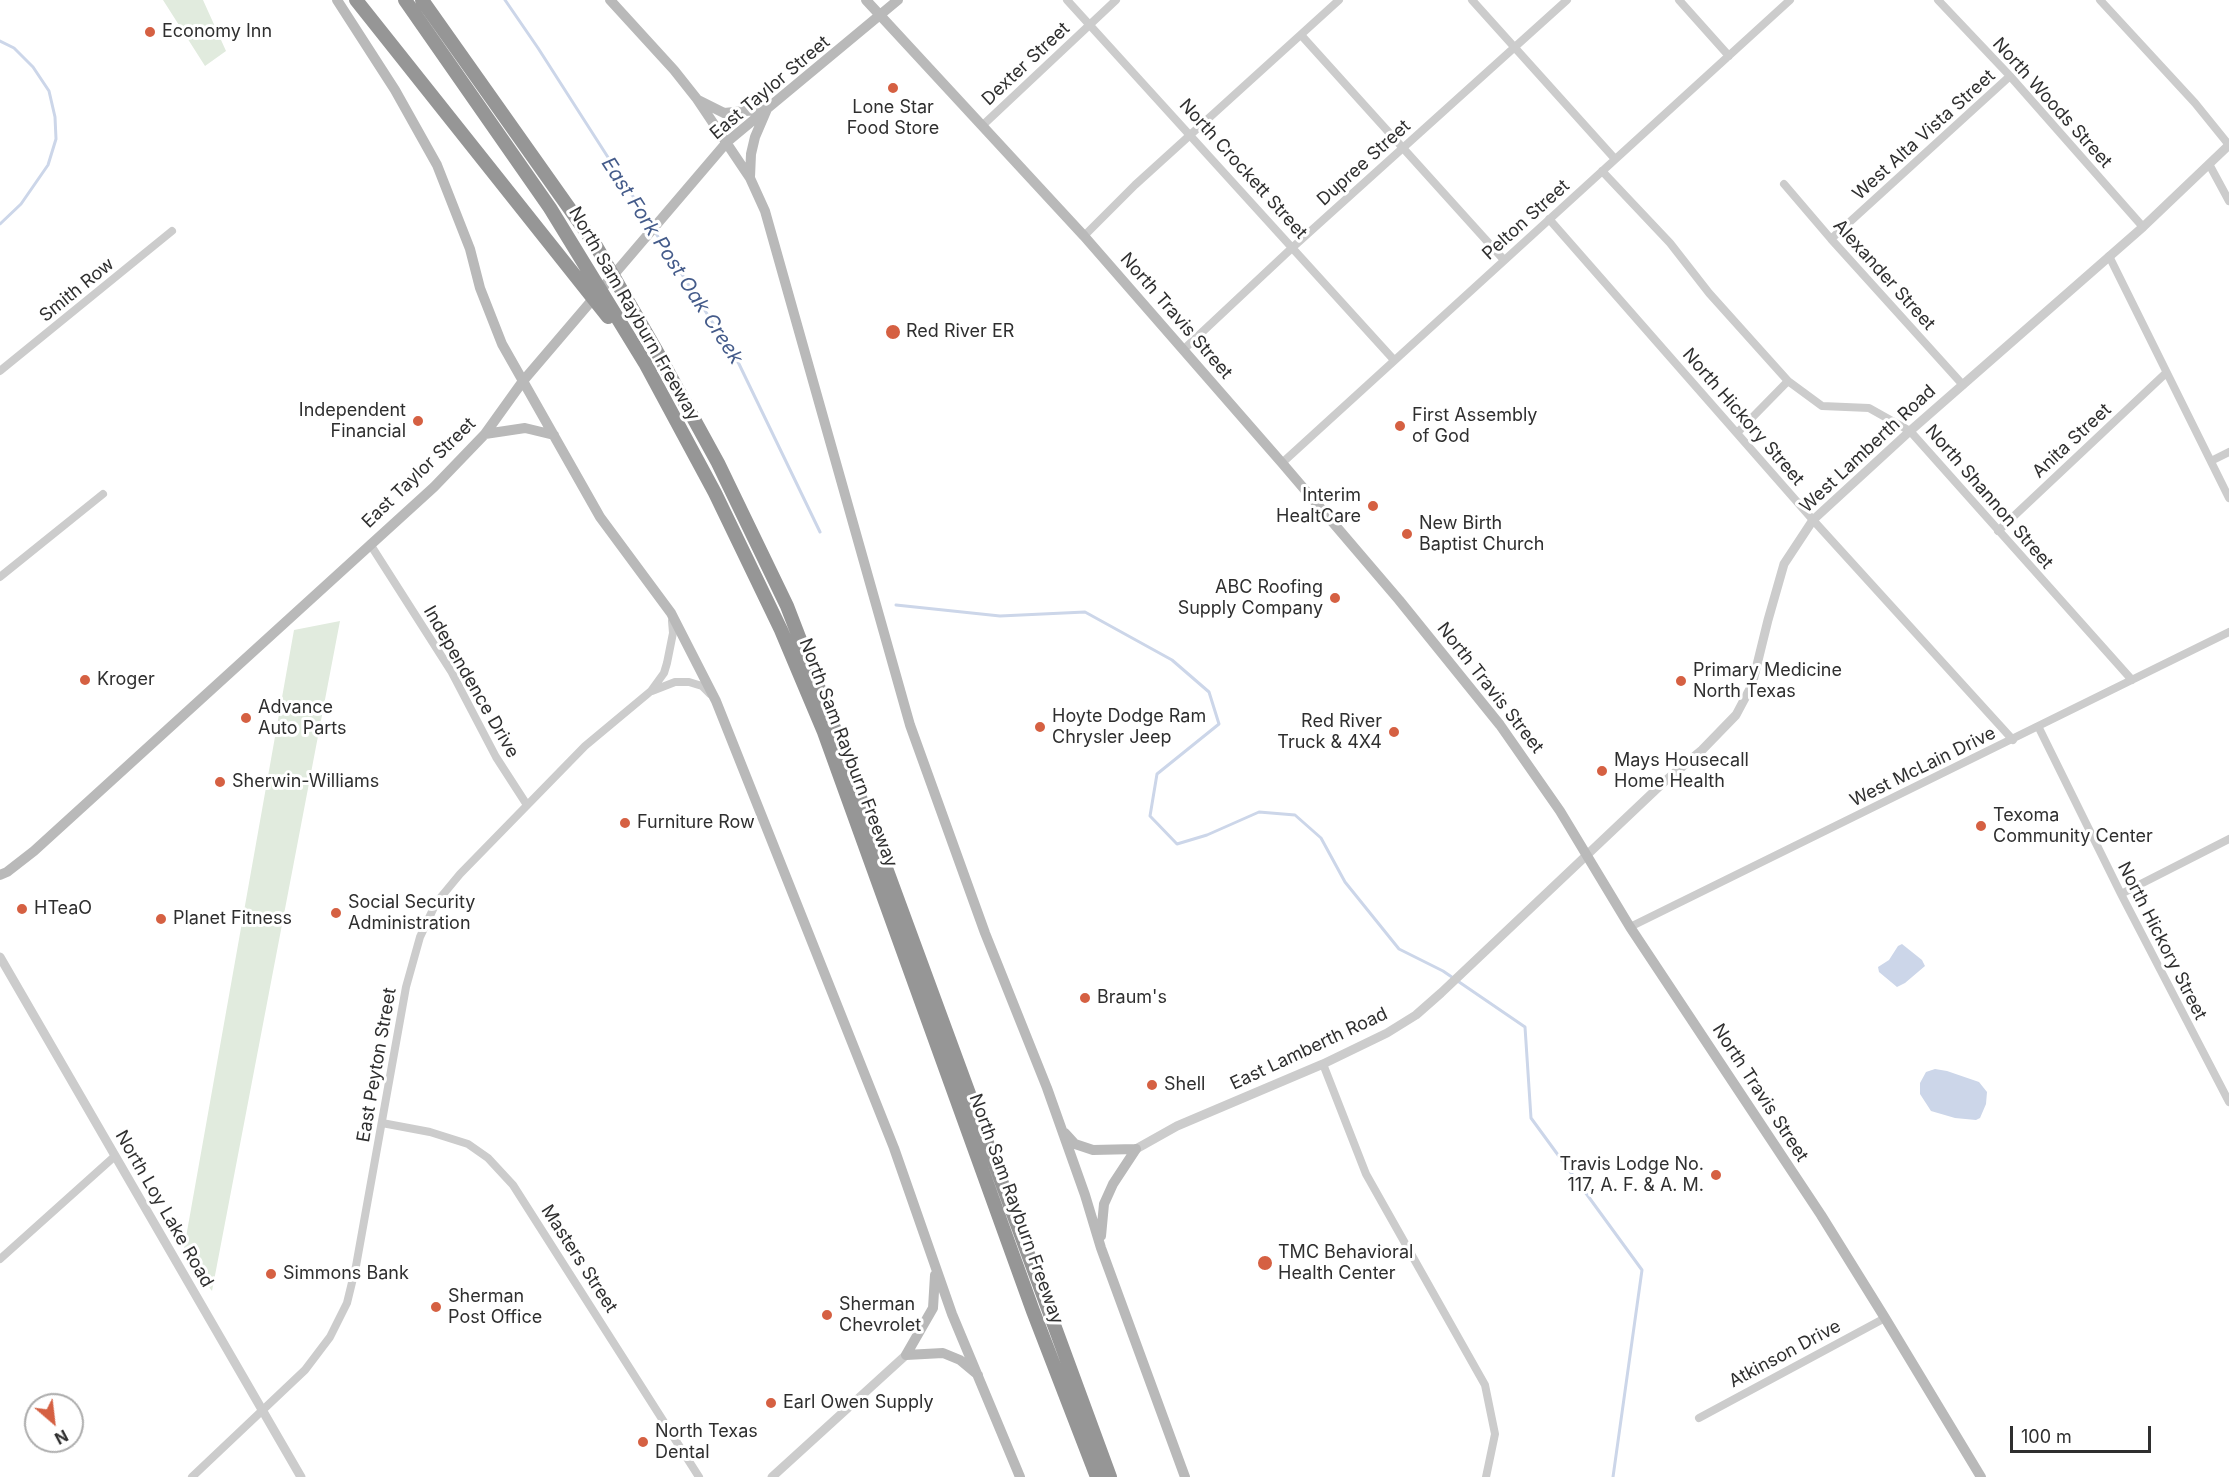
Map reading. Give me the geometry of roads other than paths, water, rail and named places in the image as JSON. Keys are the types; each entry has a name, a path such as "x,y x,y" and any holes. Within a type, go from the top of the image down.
{"highway":[{"path":"356,0 645,363"},
{"name":"North Sam Rayburn Freeway","path":"405,0 550,208 645,363 730,524 781,630 824,732 1029,1300 1097,1477"},
{"name":"North Sam Rayburn Freeway","path":"422,0 596,246 718,463 787,606 843,751 1110,1477"}],"main road":[{"path":"337,0 395,90 437,165 470,249 492,322 502,344 600,517 671,613 716,701 894,1148 935,1267 1020,1477"},
{"path":"610,0 674,70 697,99 750,178 765,211 910,725 985,933 1061,1129 1101,1248 1185,1477"},
{"name":"North Travis Street","path":"866,0 1084,236 1399,600 1500,725 1560,811 1585,856 1630,927 1814,1205 1981,1477"},
{"name":"East Taylor Street","path":"0,875 34,851 434,487 485,434 523,381 727,142 898,0"},
{"path":"697,99 724,113 767,109 755,136 751,154 750,178"},
{"path":"485,434 525,429 554,435"},
{"path":"1061,1129 1075,1144 1093,1150 1136,1149"},
{"path":"1101,1248 1104,1204 1113,1184 1136,1149"},
{"path":"906,1355 933,1308 935,1267"},
{"path":"906,1355 943,1353 960,1360 979,1375"}],"street":[{"name":"North Crockett Street","path":"1067,0 1394,360"},
{"name":"Dexter Street","path":"983,125 1116,0"},
{"path":"1084,236 1191,134 1339,0"},
{"path":"1472,0 1615,159"},
{"name":"Dupree Street","path":"1183,350 1403,147 1567,0"},
{"path":"1679,0 1729,56"},
{"name":"Pelton Street","path":"1282,463 1790,0"},
{"name":"North Woods Street","path":"1938,0 2010,76 2143,227"},
{"path":"2100,0 2195,103 2229,145"},
{"path":"1301,35 1504,260"},
{"name":"West Alta Vista Street","path":"1831,239 2010,76"},
{"name":"West Lamberth Road","path":"1585,856 1702,750 1736,715 1752,686 1770,610 1784,564 1813,520 1910,431 2143,227 2229,145"},
{"path":"2209,164 2229,201"},
{"name":"North Shannon Street","path":"1602,171 1670,243 1709,293 1788,381 1821,406 1869,408 1910,431 2132,680"},
{"name":"Alexander Street","path":"1784,184 1963,385"},
{"name":"North Hickory Street","path":"1549,219 1813,520 2013,740"},
{"name":"Smith Row","path":"0,371 172,231"},
{"path":"2109,256 2229,498"},
{"name":"Anita Street","path":"1998,531 2166,373"},
{"path":"1737,433 1788,381"},
{"path":"2211,461 2229,452"},
{"path":"0,577 103,494"},
{"name":"Independence Drive","path":"370,544 451,671 496,757 527,805"},
{"name":"East Peyton Street","path":"192,1477 305,1370 330,1337 347,1303 356,1266 406,987 420,937 436,903 460,874 585,746 651,691 664,673 671,651 673,633 671,613"},
{"name":"West McLain Drive","path":"1630,927 2229,633"},
{"name":"East Peyton Street","path":"651,691 675,682 689,682 702,686 716,701"},
{"name":"North Hickory Street","path":"2039,728 2121,894 2229,1102"},
{"path":"2121,894 2229,839"},
{"name":"East Lamberth Road","path":"1136,1149 1177,1126 1323,1064 1387,1033 1416,1015 1585,856"},
{"name":"North Loy Lake Road","path":"0,957 301,1477"},
{"path":"1323,1064 1366,1174 1485,1385 1495,1434 1486,1477"},
{"name":"Masters Street","path":"382,1123 430,1132 468,1144 488,1158 513,1185 699,1477"},
{"path":"0,1259 115,1156"},
{"name":"Atkinson Drive","path":"1700,1418 1885,1318"},
{"path":"772,1477 906,1355"}],"water":[{"path":"1902,944 1922,960 1925,966 1897,987 1879,972 1878,967 1889,960 1898,946"},
{"path":"1935,1069 1979,1082 1987,1092 1986,1104 1980,1118 1976,1120 1955,1118 1931,1111 1920,1094 1920,1083 1926,1072"}],"waterway":[{"name":"East Fork Post Oak Creek","path":"505,0 652,226"},
{"path":"0,41 14,48 33,67 49,91 55,117 56,139 48,165 21,204 0,224"},
{"name":"East Fork Post Oak Creek","path":"655,232 739,364 820,532"},
{"name":"East Fork Post Oak Creek","path":"896,605 1000,616 1085,612 1172,660 1209,692 1219,724 1157,774 1150,816 1177,844 1207,835 1259,812 1295,815 1321,838 1345,882 1399,949 1443,971 1525,1027 1531,1118 1642,1270 1613,1477"}],"place":[{"name":"Economy Inn","path":"150,32"},
{"name":"Lone Star Food Store","path":"893,88"},
{"name":"Red River ER","path":"893,332"},
{"name":"Independent Financial","path":"418,421"},
{"name":"First Assembly of God","path":"1400,426"},
{"name":"Interim HealtCare","path":"1373,506"},
{"name":"New Birth Baptist Church","path":"1407,534"},
{"name":"ABC Roofing Supply Company","path":"1335,598"},
{"name":"Kroger","path":"85,680"},
{"name":"Primary Medicine North Texas","path":"1681,681"},
{"name":"Advance Auto Parts","path":"246,718"},
{"name":"Hoyte Dodge Ram Chrysler Jeep","path":"1040,727"},
{"name":"Red River Truck & 4X4","path":"1394,732"},
{"name":"Mays Housecall Home Health","path":"1602,771"},
{"name":"Sherwin-Williams","path":"220,782"},
{"name":"Furniture Row","path":"625,823"},
{"name":"Texoma Community Center","path":"1981,826"},
{"name":"HTeaO","path":"22,909"},
{"name":"Social Security Administration","path":"336,913"},
{"name":"Planet Fitness","path":"161,919"},
{"name":"Braum's","path":"1085,998"},
{"name":"Shell","path":"1152,1085"},
{"name":"Travis Lodge No. 117, A. F. & A. M.","path":"1716,1175"},
{"name":"TMC Behavioral Health Center","path":"1265,1263"},
{"name":"Simmons Bank","path":"271,1274"},
{"name":"Sherman Post Office","path":"436,1307"},
{"name":"Sherman Chevrolet","path":"827,1315"},
{"name":"Earl Owen Supply","path":"771,1403"},
{"name":"North Texas Dental","path":"643,1442"}]}
